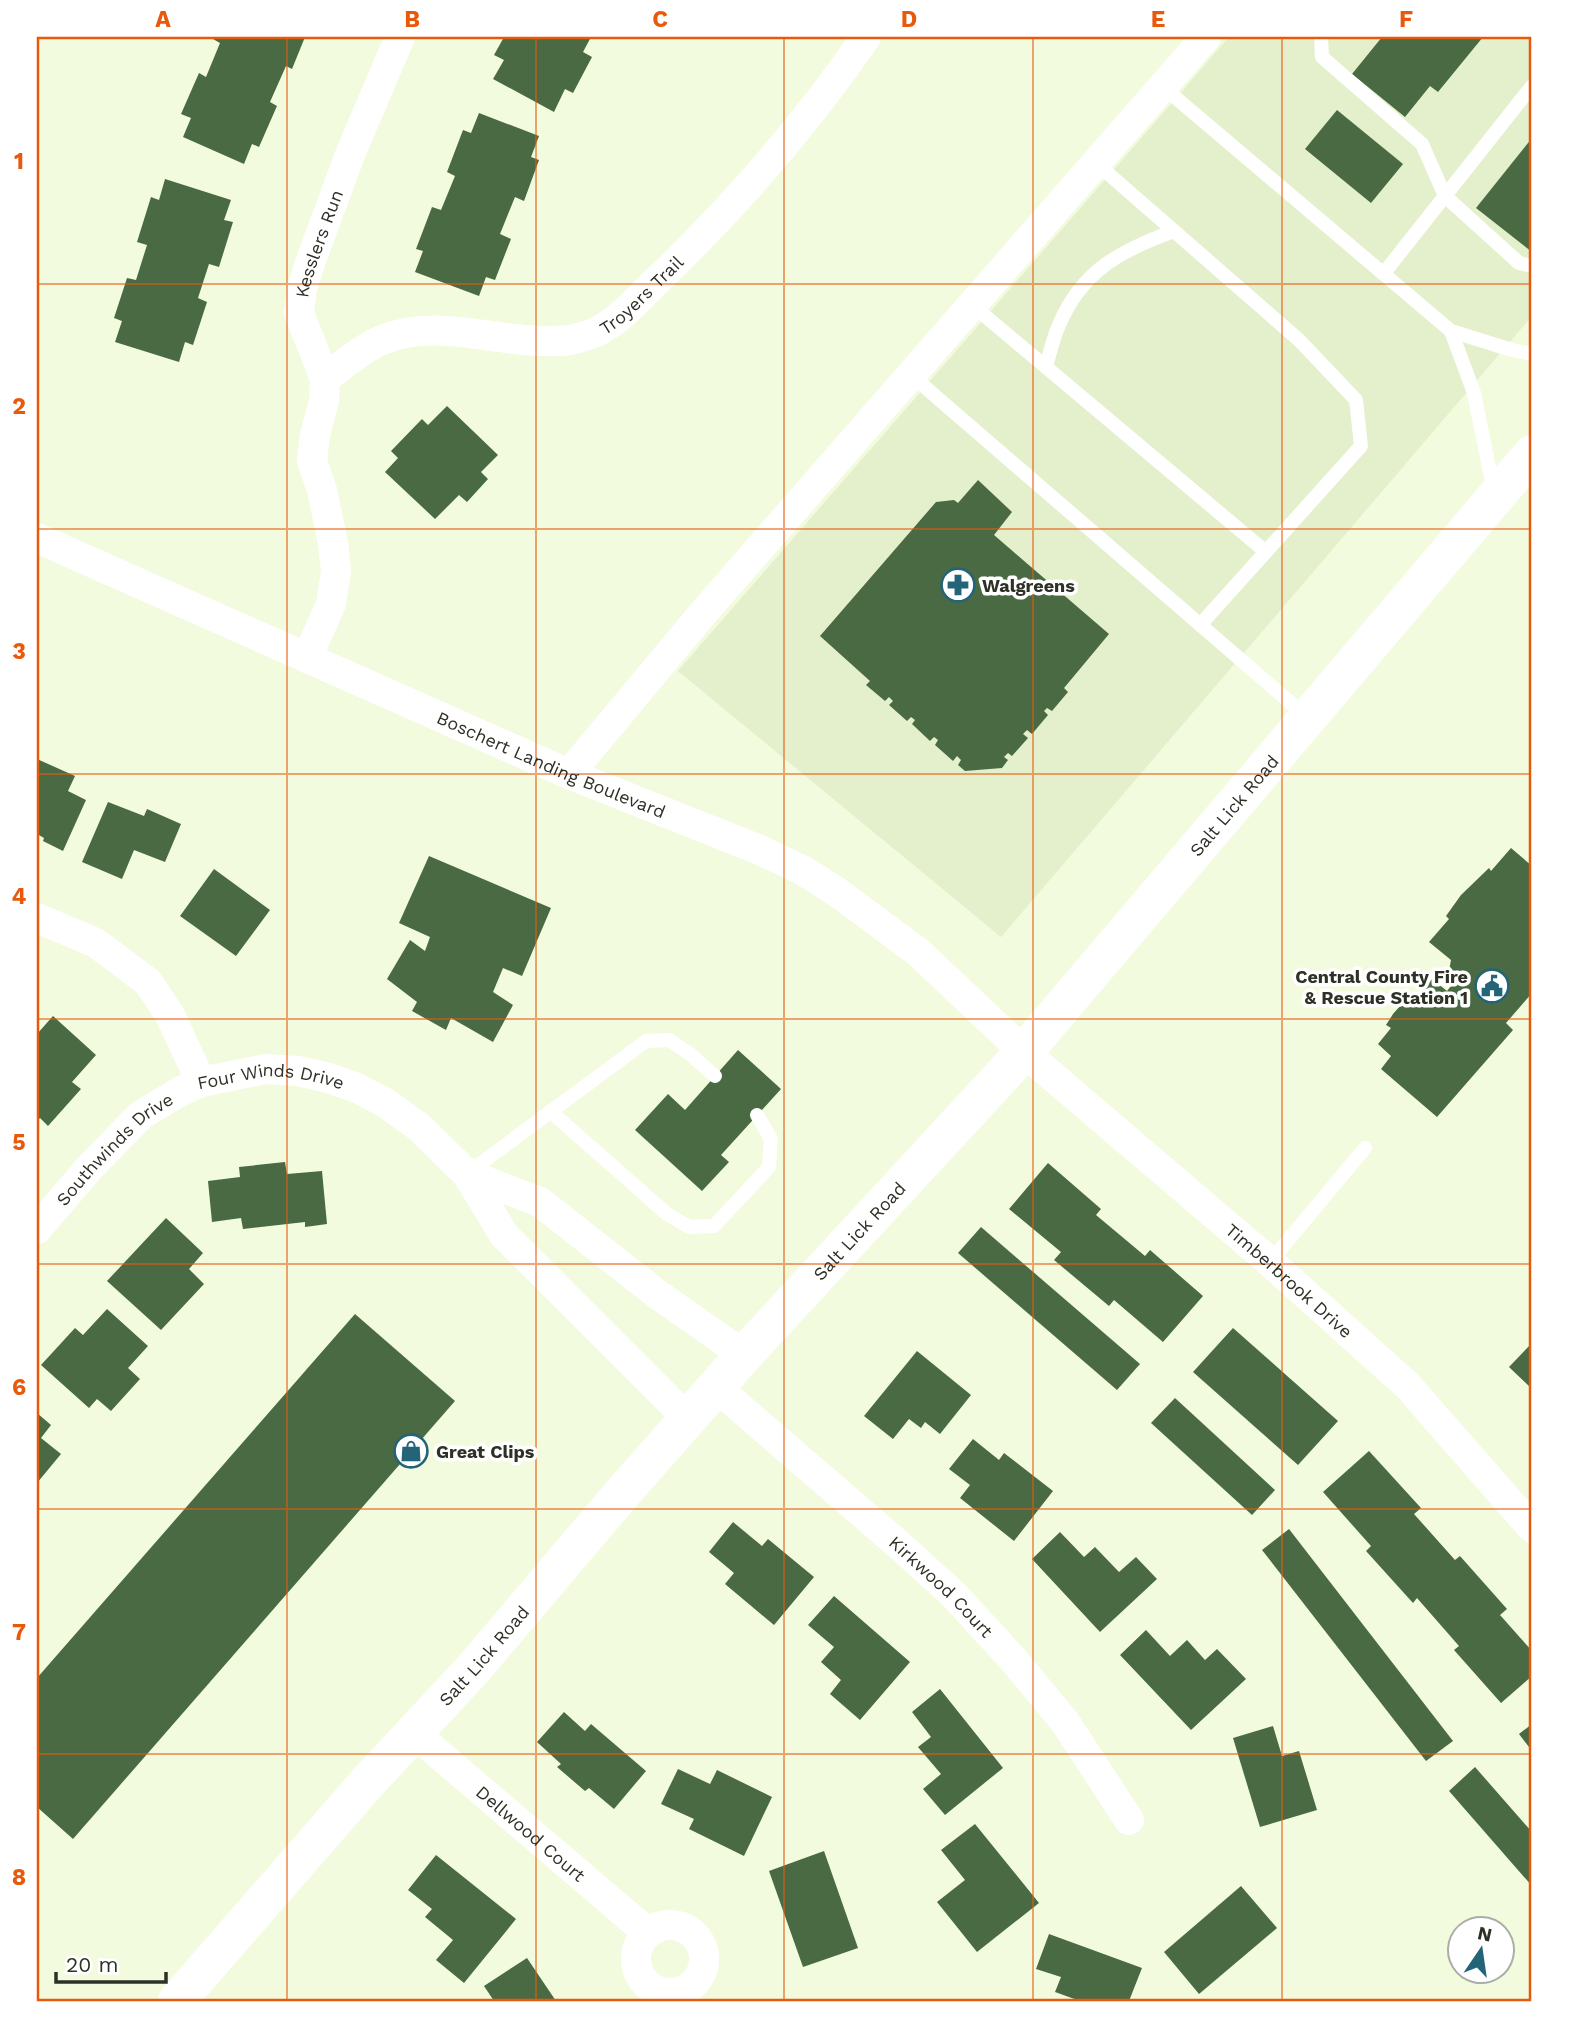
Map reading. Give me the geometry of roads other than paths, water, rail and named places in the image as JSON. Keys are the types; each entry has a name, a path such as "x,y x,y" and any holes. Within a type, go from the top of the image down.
{"main road":[{"name":"Salt Lick Road","path":"177,2001 366,1784 474,1668 744,1355 1024,1052 1532,454"}],"street":[{"name":"Kesslers Run","path":"307,657 331,604 336,571 333,543 312,461 315,435 324,401 325,379 299,313 302,289 351,152 400,37"},
{"name":"Troyers Trail","path":"325,379 381,341 406,333 444,330 520,341 572,340 600,330 630,306 690,248 786,145 866,37"},
{"path":"569,774 704,612 1206,37"},
{"name":"Boschert Landing Boulevard","path":"37,538 569,774 760,850 804,871 918,952 1024,1052"},
{"name":"Four Winds Drive","path":"37,918 96,943 148,982 170,1015 201,1082 266,1069 298,1071 357,1087 419,1127 467,1174 505,1235 688,1419"},
{"name":"Timberbrook Drive","path":"1024,1052 1270,1262 1407,1385 1532,1528"},
{"name":"Southwinds Drive","path":"37,1229 90,1167 141,1115 201,1082"},
{"name":"Four Winds Drive","path":"467,1174 540,1202 657,1294 744,1355"},
{"name":"Kirkwood Court","path":"716,1387 953,1594 1012,1658 1065,1722 1129,1820"},
{"name":"Dellwood Court","path":"414,1733 648,1933"}],"lane":[{"path":"1321,37 1322,57 1422,144 1445,196 1519,262 1532,266"},
{"path":"1384,272 1532,86"},
{"path":"1163,87 1451,331 1532,354"},
{"path":"1096,163 1299,340 1356,400 1360,446 1200,625"},
{"path":"1046,367 1059,324 1082,285 1111,258 1174,231"},
{"path":"972,305 1265,552"},
{"path":"1451,331 1474,393 1495,498"},
{"path":"911,375 1308,718"},
{"path":"467,1174 646,1041 669,1040 715,1076"},
{"path":"550,1111 667,1214 689,1227 713,1226 769,1167 771,1139 757,1115"},
{"path":"1270,1262 1365,1147"}],"place":[{"name":"Walgreens","path":"958,585"},
{"name":"Central County Fire & Rescue Station 1","path":"1492,986"},
{"name":"Great Clips","path":"411,1451"}]}
